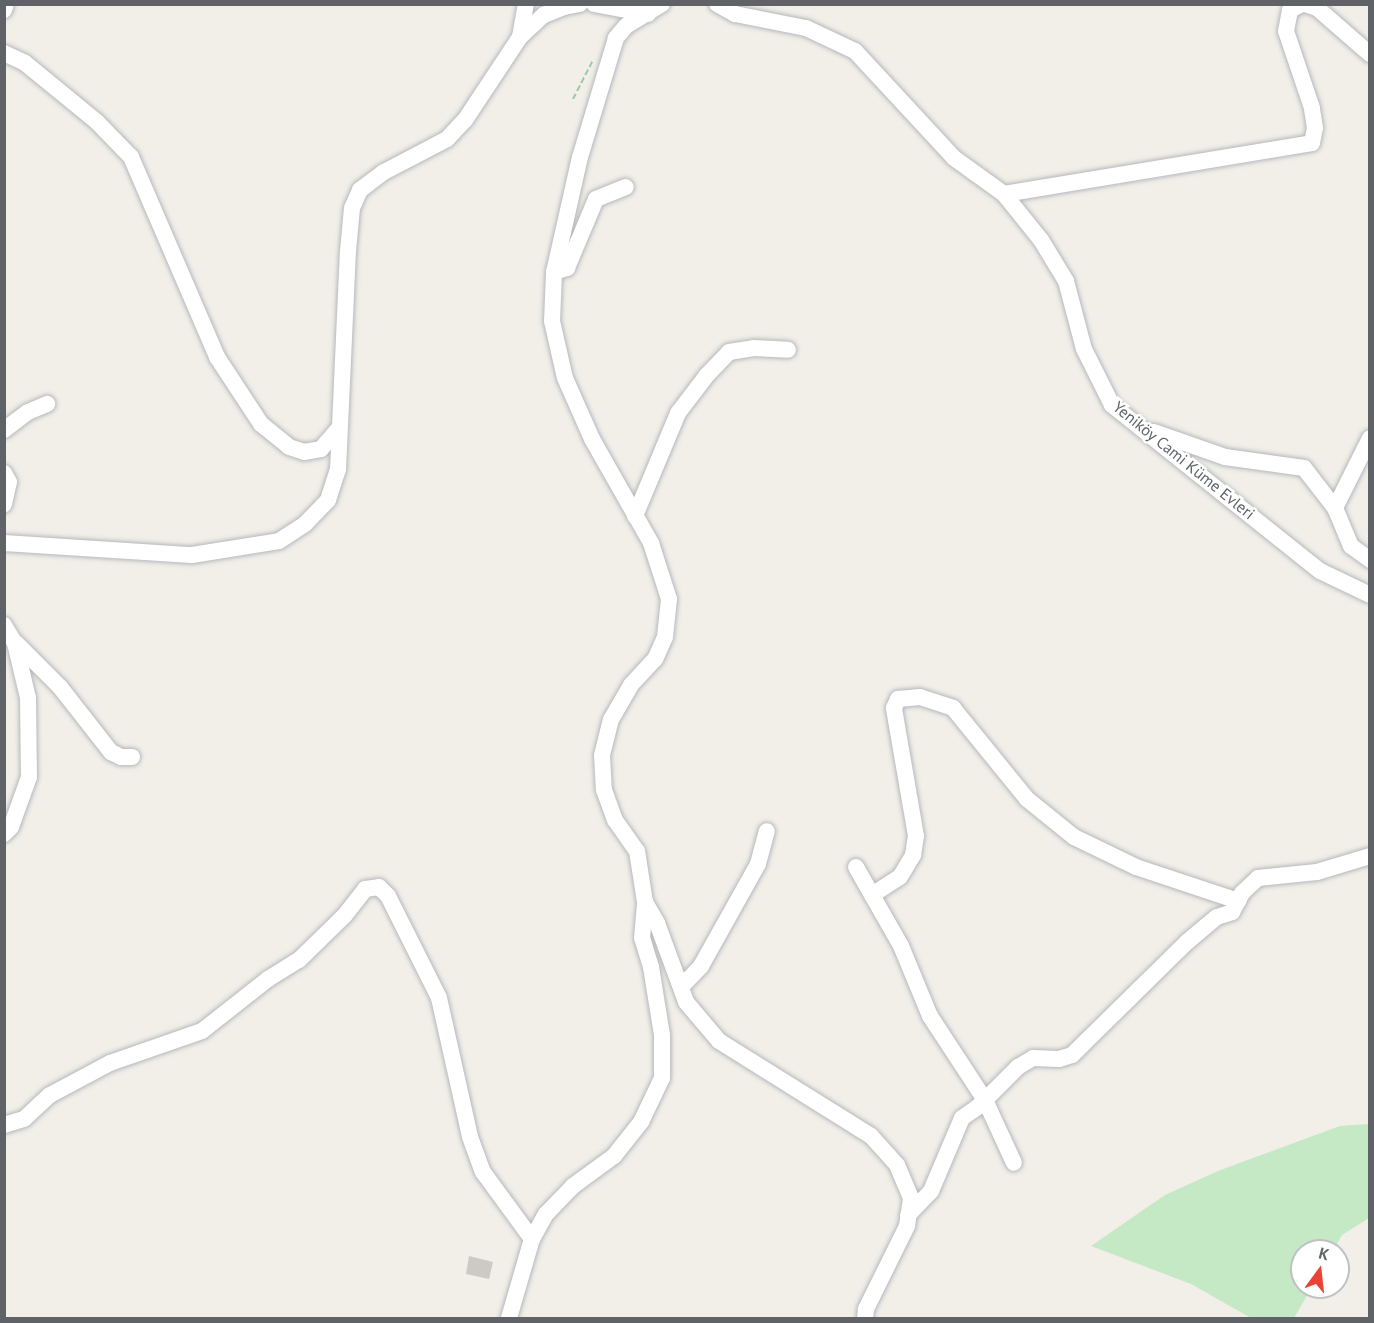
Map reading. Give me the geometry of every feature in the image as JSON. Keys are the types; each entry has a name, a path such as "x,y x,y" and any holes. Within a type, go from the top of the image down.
{"street":[{"path":"4,10 6,4"},
{"path":"520,37 526,4"},
{"path":"4,543 192,555 279,541 304,524 328,500 338,470 348,251 352,208 360,190 384,172 447,139 465,120 520,37 544,15 564,7 580,4"},
{"path":"594,4 648,14"},
{"path":"509,1318 531,1239 546,1214 573,1186 614,1156 641,1122 662,1078 662,1035 651,967 642,938 645,902 637,851 615,820 604,790 602,755 611,719 631,685 655,659 665,637 669,599 651,543 592,439 565,378 552,321 554,272 580,157 605,67 616,38 626,26 662,4"},
{"name":"Yeniköy Cami Küme Evleri","path":"717,4 806,28 855,51 954,158 1004,194 1041,240 1066,281 1084,349 1112,405 1320,571 1370,596"},
{"path":"1004,194 1312,142 1315,128 1312,108 1286,31 1290,10 1304,4 1317,8 1370,54"},
{"path":"4,53 25,63 97,122 131,157 217,357 261,424 289,447 304,452 321,448 339,428"},
{"path":"554,272 567,268 596,200 626,187"},
{"path":"635,516 678,413 707,375 729,352 754,348 788,350"},
{"path":"4,430 28,412 47,404"},
{"path":"1142,427 1225,457 1304,468 1335,508 1351,546 1370,560"},
{"path":"1335,508 1370,438"},
{"path":"4,474 9,482 8,499 4,504"},
{"path":"4,625 15,643 60,687 111,752 121,757 132,757"},
{"path":"4,834 10,827 29,777 28,698 15,643"},
{"path":"872,895 900,877 913,855 916,836 894,708 898,699 920,697 952,708 1027,799 1074,837 1136,867 1238,900"},
{"path":"681,987 701,966 758,864 767,831"},
{"path":"908,1215 931,1191 962,1118 985,1100 1018,1067 1033,1058 1059,1059 1072,1055 1187,942 1217,917 1232,912 1242,892 1258,878 1317,872 1370,856"},
{"path":"856,867 901,945 930,1016 985,1100 1014,1163"},
{"path":"4,1125 24,1119 50,1095 110,1063 202,1031 268,979 299,960 345,915 365,889 379,887 388,896 439,998 470,1137 483,1172 531,1239"},
{"path":"645,902 657,923 686,1002 719,1041 871,1136 897,1165 910,1198 907,1226 866,1309 865,1318"}],"green space":[{"path":"1369,1124 1369,1218 1342,1235 1340,1239 1290,1239 1290,1299 1305,1299 1294,1318 1251,1318 1191,1284 1091,1246 1165,1195 1218,1171 1340,1126"}],"building":[{"path":"469,1256 493,1262 489,1279 466,1274"}]}
